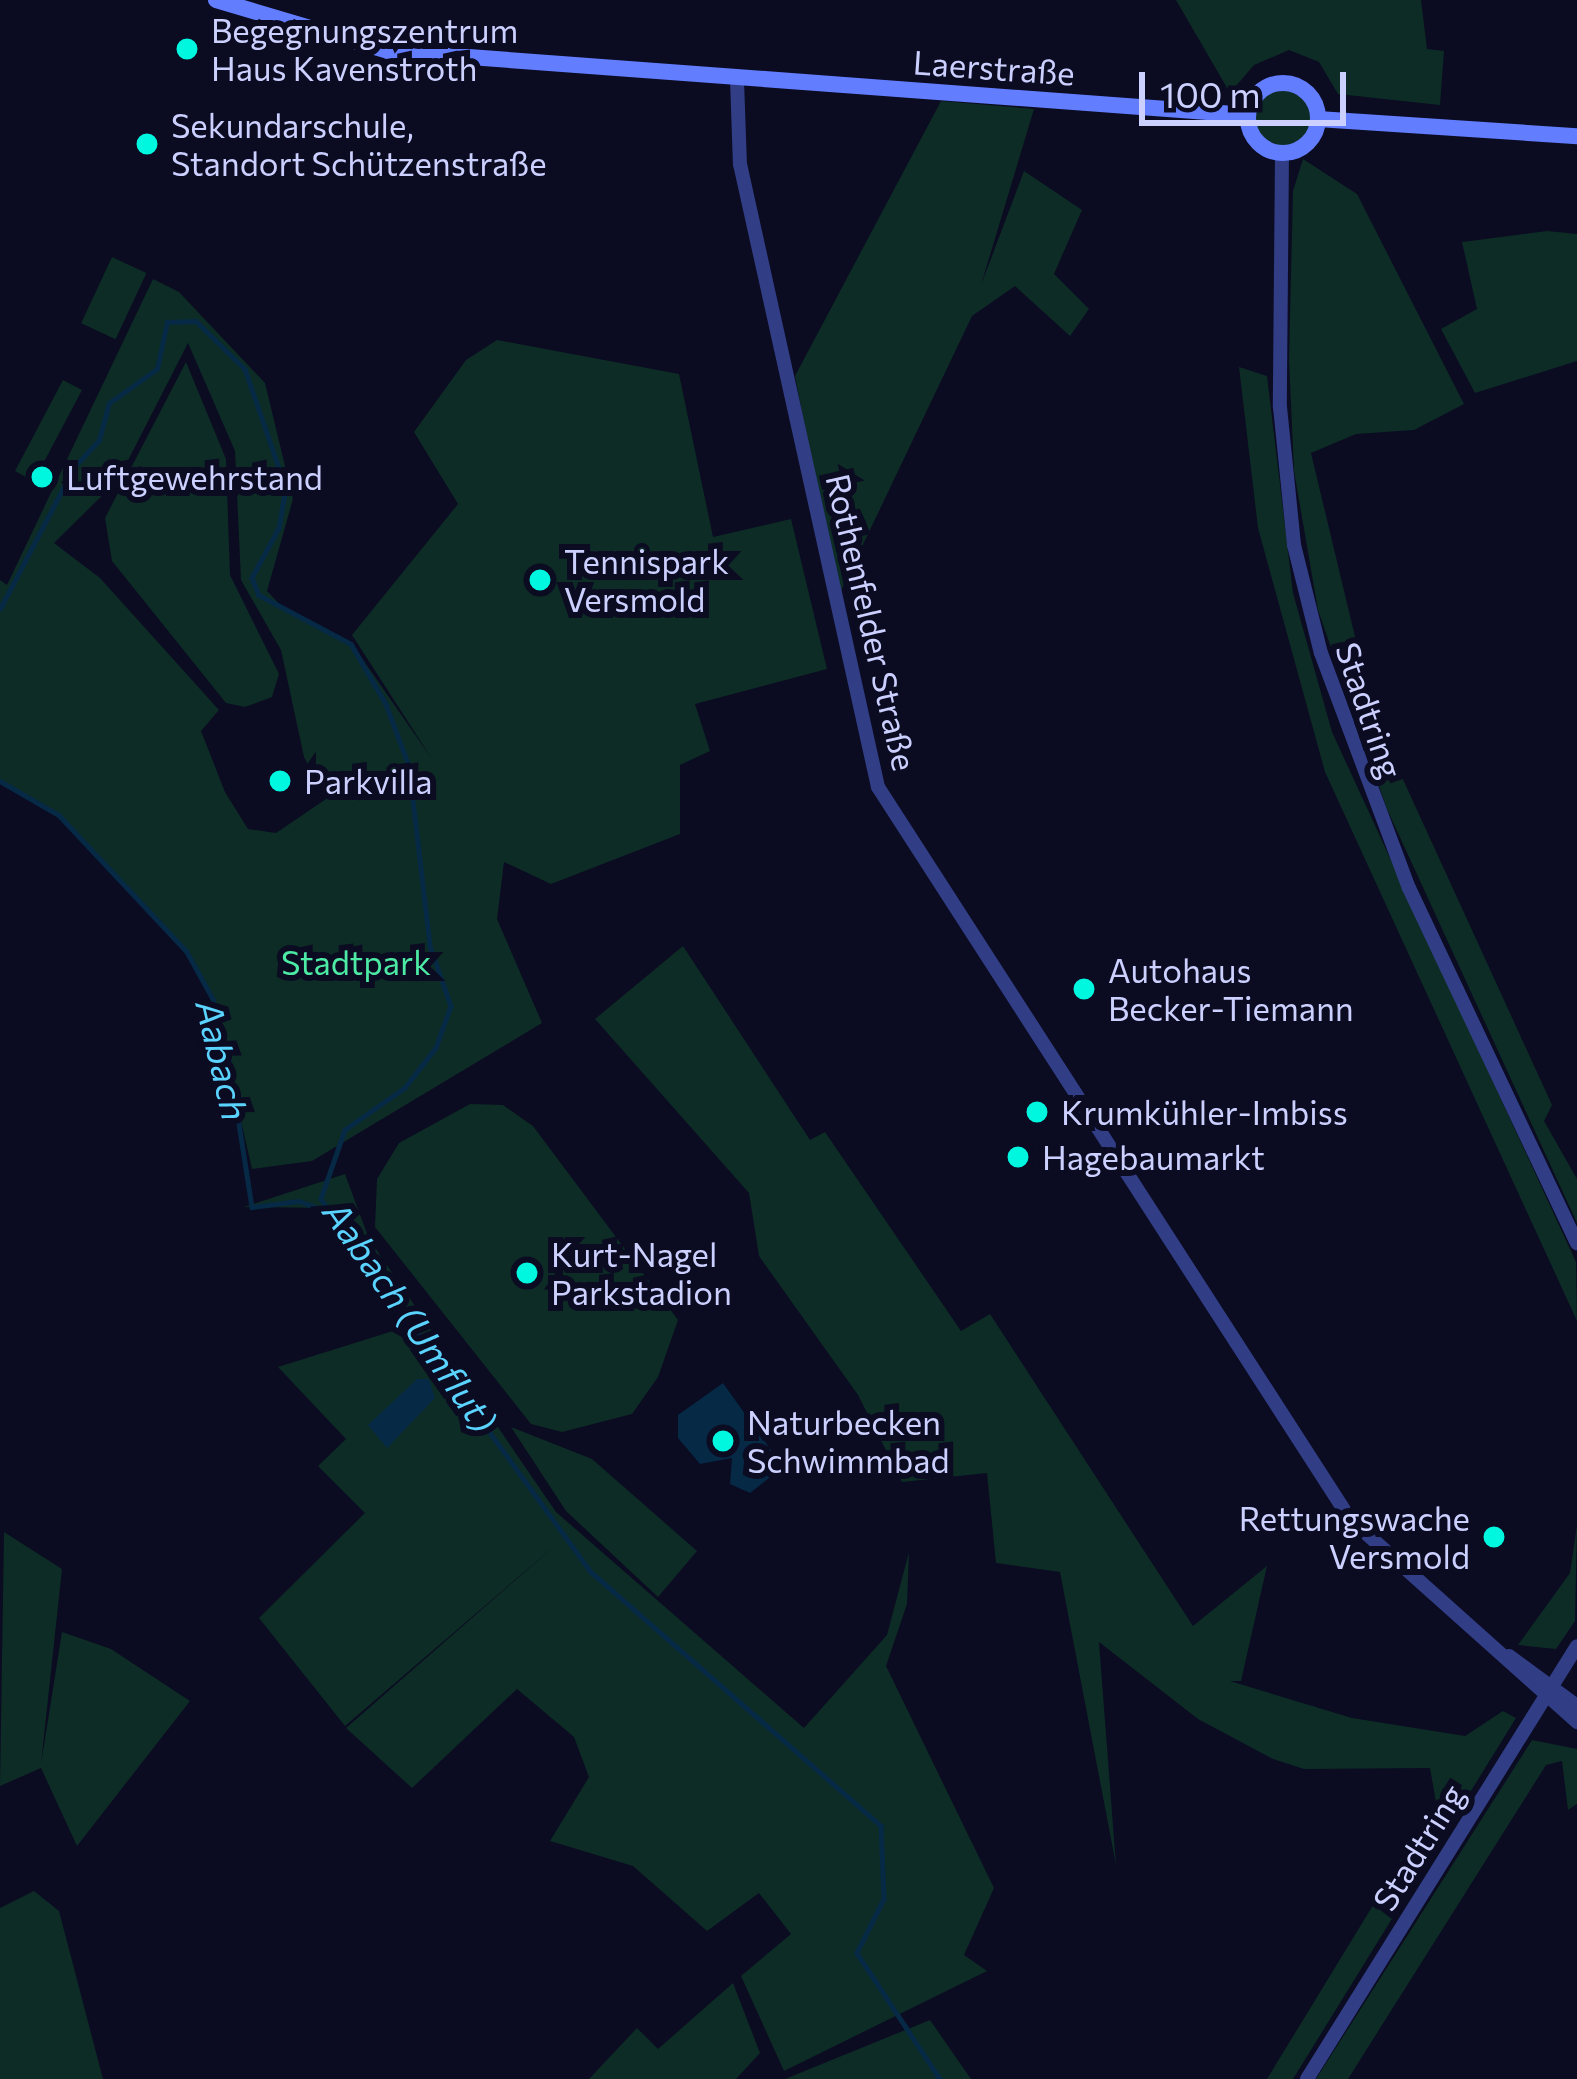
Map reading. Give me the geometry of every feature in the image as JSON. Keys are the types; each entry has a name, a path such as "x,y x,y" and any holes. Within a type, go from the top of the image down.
{"main road":[{"path":"216,0 360,46 737,80"},
{"name":"Laerstraße","path":"737,80 1248,115"},
{"path":"1281,83 1311,96 1318,119 1303,147 1282,153 1256,141 1248,115 1255,96 1281,83"},
{"path":"1318,119 1577,136"}],"street":[{"name":"Rothenfelder Straße","path":"737,80 740,164 878,787 1350,1519 1501,1652 1544,1699 1577,1722"},
{"name":"Stadtring","path":"1282,153 1280,407 1294,545 1321,653 1408,888 1577,1243"},
{"name":"Stadtring","path":"1307,2079 1577,1646"},
{"name":"Rothenfelder Straße","path":"1501,1652 1554,1684 1577,1706"}],"green space":[{"path":"1176,0 1421,0 1427,49 1444,51 1440,105 1338,94 1319,62 1289,50 1254,65 1230,93"},
{"path":"1282,88 1302,97 1311,117 1302,137 1282,146 1262,137 1253,117 1262,97"},
{"path":"941,101 1034,109 981,285 1024,171 1082,210 1054,274 1089,309 1070,336 1015,286 972,316 838,597 795,376"},
{"path":"1303,159 1357,194 1464,404 1414,430 1356,434 1311,453 1374,716 1552,1105 1544,1121 1577,1179 1577,1223 1387,809 1318,610 1294,471 1289,360 1293,191"},
{"path":"1547,231 1577,234 1577,361 1475,393 1441,329 1477,309 1462,242"},
{"path":"112,257 146,273 116,339 81,323"},
{"name":"Stadtpark","path":"153,279 179,292 265,383 293,499 267,591 288,613 350,641 432,759 352,635 458,504 414,432 466,360 497,340 679,374 713,537 791,519 827,669 695,704 710,751 680,765 680,834 551,884 504,862 497,919 542,1023 312,1161 252,1169 213,999 187,952 59,815 0,781 0,580 7,585","holes":["188,343 235,451 241,580 281,650 304,757 326,799 276,833 248,829 225,792 201,731 219,710 100,578 54,543 118,480"]},
{"path":"186,362 226,459 230,575 279,674 272,697 245,707 226,703 112,561 105,518"},
{"path":"1239,367 1267,376 1293,593 1332,732 1576,1262 1577,1321 1325,772 1258,528"},
{"path":"63,380 82,390 44,462 53,468 44,487 15,471"},
{"path":"683,946 810,1140 825,1132 961,1331 990,1314 1193,1626 1267,1566 1241,1681 1230,1681 1352,1718 1465,1736 1503,1711 1516,1718 1293,2079 1267,2079 1436,1802 1430,1768 1304,1769 1273,1759 1198,1719 1099,1642 1116,1865 1060,1572 996,1563 987,1473 902,1482 858,1395 759,1256 749,1193 595,1019"},
{"name":"Kurt-Nagel Parkstadion","path":"470,1104 503,1105 533,1126 678,1320 658,1377 632,1414 562,1432 531,1424 375,1227 377,1179 399,1143"},
{"path":"345,1174 369,1239 556,1512 804,1728 887,1635 909,1552 907,1604 886,1666 994,1888 964,1955 987,1971 784,2071 741,1976 791,1934 759,1893 707,1931 633,1866 550,1841 589,1777 574,1737 517,1689 412,1788 346,1728 559,1542 345,1726 259,1618 365,1513 318,1466 346,1439 278,1367 409,1326 419,1338 328,1208 244,1207"},
{"path":"511,1427 592,1459 697,1551 658,1597 566,1511"},
{"path":"1577,1525 1575,1621 1556,1649 1518,1645 1570,1573"},
{"path":"4,1532 62,1569 41,1764 62,1632 111,1649 190,1701 77,1846 41,1768 0,1786"},
{"path":"1532,1740 1577,1749 1577,1804 1568,1810 1562,1761 1546,1765 1348,2079 1316,2079"},
{"path":"34,1891 59,1911 103,2079 0,2079 0,1908"},
{"path":"733,1983 760,2053 736,2079 589,2079 637,2028 658,2049"},
{"path":"930,2020 971,2079 785,2079 898,2033"}],"water":[{"path":"417,1379 429,1379 435,1398 387,1448 368,1425"},
{"name":"Naturbecken Schwimmbad","path":"723,1383 783,1467 750,1493 730,1484 732,1458 700,1464 678,1438 678,1415"}],"waterway":[{"name":"Aabach (Umflut)","path":"0,609 74,467 99,440 109,403 157,369 167,322 196,321 245,369 286,488 279,528 252,578 259,595 351,644 386,704 409,766 430,946 451,1006 436,1048 405,1088 345,1130 321,1199 590,1571 881,1826 884,1899 857,1953 940,2079"},
{"name":"Aabach","path":"0,781 59,815 187,952 213,999 229,1060 252,1207 299,1201 327,1211"}],"place":[{"name":"Begegnungszentrum Haus Kavenstroth","path":"187,49"},
{"name":"Sekundarschule, Standort Schützenstraße","path":"147,144"},
{"name":"Luftgewehrstand","path":"42,477"},
{"name":"Tennispark Versmold","path":"540,580"},
{"name":"Parkvilla","path":"280,781"},
{"name":"Autohaus Becker-Tiemann","path":"1084,989"},
{"name":"Krumkühler-Imbiss","path":"1037,1112"},
{"name":"Hagebaumarkt","path":"1018,1157"},
{"name":"Kurt-Nagel Parkstadion","path":"527,1273"},
{"name":"Naturbecken Schwimmbad","path":"723,1441"},
{"name":"Rettungswache Versmold","path":"1494,1537"}]}
